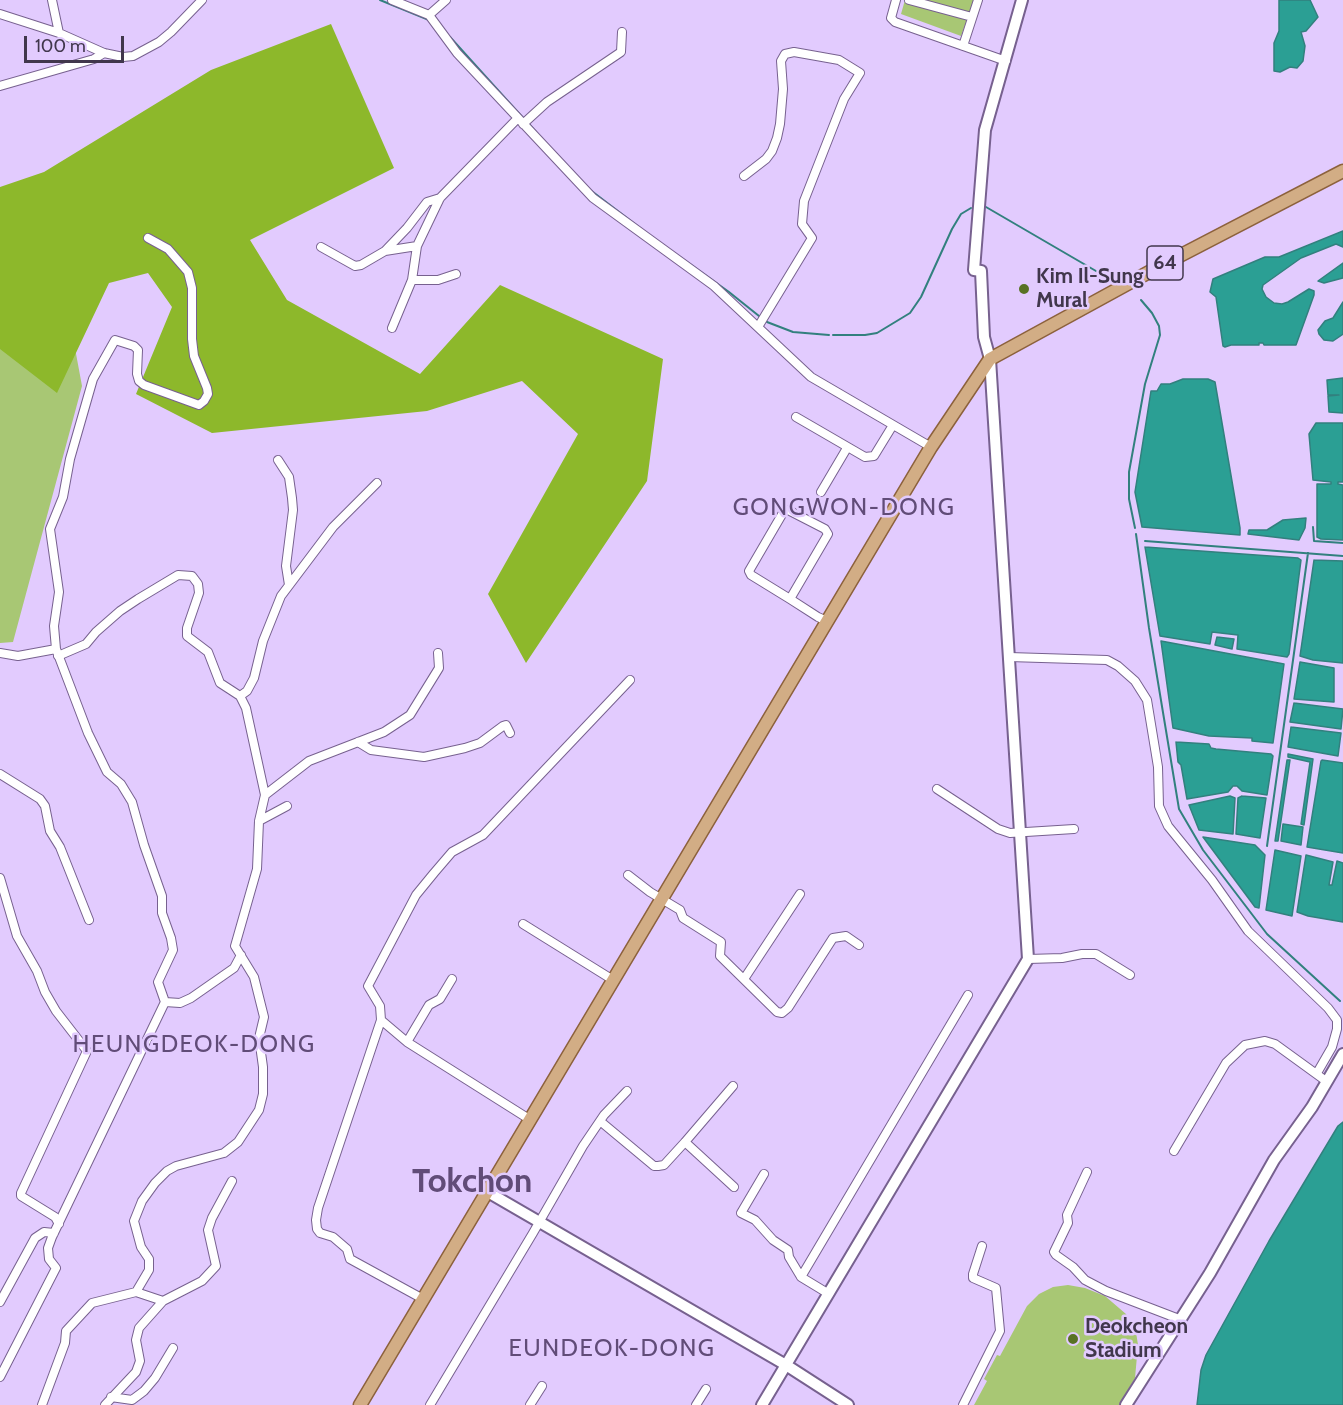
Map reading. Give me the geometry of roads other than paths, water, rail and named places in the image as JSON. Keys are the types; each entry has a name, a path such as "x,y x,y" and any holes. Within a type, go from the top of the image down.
{"main road":[{"path":"762,1405 1028,959 990,359 984,337 981,271 974,270 985,130 1022,0"},
{"name":"64","path":"990,359 1162,265 1343,171"},
{"path":"360,1405 931,447 990,359"},
{"path":"1126,1405 1210,1273 1262,1178 1312,1107 1343,1054"},
{"path":"486,1191 786,1365 848,1405"}],"street":[{"path":"52,0 59,33"},
{"path":"0,14 59,33 104,53 123,57 133,56 171,33 202,0"},
{"path":"392,0 429,15 457,53 593,198 714,286 811,377 931,447"},
{"path":"429,15 446,0"},
{"path":"896,0 891,18 895,22 1006,61"},
{"path":"909,0 972,17"},
{"path":"963,46 978,0"},
{"path":"392,328 412,280 417,246 440,198 520,121 621,52 622,32"},
{"path":"744,177 766,159 777,138 783,89 781,61 785,54 794,52 839,60 860,73 844,99 804,201 802,224 812,238 758,327"},
{"path":"0,86 94,59 104,53"},
{"path":"321,247 355,266 361,266 385,251 427,202 440,198"},
{"path":"0,1377 56,1268 50,1259 48,1248 54,1233 165,1002 158,982 173,950 162,913 162,896 132,802 121,784 107,772 88,733 57,652 54,626 59,592 50,529 63,497 70,459 93,379 115,340 134,346 138,350 137,374 139,381 144,385 199,405 208,394 194,356 192,288 188,272 168,249 148,238"},
{"path":"385,251 417,246"},
{"path":"412,280 438,280 456,274"},
{"path":"796,417 865,457 874,456 893,424"},
{"path":"821,492 847,448"},
{"path":"278,460 289,477 292,498 293,510 286,566 289,585"},
{"path":"240,696 247,691 254,678 263,642 281,596 333,527 377,483"},
{"path":"790,599 828,534 825,529 788,510 784,512 748,571 751,575 790,599 827,621"},
{"path":"0,653 18,656 57,652 86,644 120,611 138,599 178,575 192,576 198,584 199,593 187,636 208,652 220,683 240,696 246,708 266,795 259,821 256,869 235,946 254,977 264,1017 259,1038 263,1067 259,1110 238,1143 224,1153 176,1166 167,1171 155,1182 141,1201 134,1221 141,1247 149,1259 149,1269 136,1292"},
{"path":"266,795 309,761 384,732 410,715 439,668 438,653"},
{"path":"1009,657 1107,660 1118,666 1135,681 1148,699 1158,767 1159,806 1168,825 1212,880 1248,931 1328,1008 1337,1020 1332,1047 1317,1073"},
{"path":"423,1299 350,1259 347,1249 333,1237 320,1233 317,1229 318,1208 381,1020 380,1006 368,986 416,896 452,852 483,835 630,680"},
{"path":"358,742 371,750 424,757 465,748 480,742 506,725 510,733"},
{"path":"0,774 40,799 45,806 50,831 60,847 89,920"},
{"path":"937,789 998,828 1010,833 1074,830"},
{"path":"259,821 287,806"},
{"path":"628,874 680,910 683,918 722,942 720,956 777,1012 782,1013 788,1008 833,938 846,936 859,945"},
{"path":"0,878 17,936 37,971 45,992 60,1017 87,1051 21,1193 21,1196 55,1217 60,1224"},
{"path":"744,979 800,894"},
{"path":"523,924 613,980"},
{"path":"1028,959 1096,954 1130,975"},
{"path":"165,1002 180,1003 198,994 234,968 241,955"},
{"path":"407,1042 429,1005 440,999 452,979"},
{"path":"801,1277 968,995"},
{"path":"381,1020 407,1042 530,1119"},
{"path":"1174,1151 1226,1063 1245,1045 1265,1041 1275,1044 1317,1073 1326,1082"},
{"path":"600,1121 654,1166 664,1165 733,1086"},
{"path":"430,1405 577,1155 600,1121 627,1090"},
{"path":"685,1142 734,1187"},
{"path":"1087,1172 1068,1215 1068,1223 1054,1252 1085,1280 1106,1291 1179,1319"},
{"path":"764,1174 741,1213 755,1220 773,1240 788,1250 789,1257 801,1277 829,1294"},
{"path":"105,1405 136,1372 140,1361 136,1340 139,1328 163,1301 202,1281 216,1266 208,1230 232,1181"},
{"path":"0,1302 34,1238 44,1232 54,1233"},
{"path":"963,1405 1000,1331 996,1288 974,1278 973,1274 982,1246"},
{"path":"42,1405 65,1343 66,1330 92,1303 136,1292 163,1301"},
{"path":"111,1396 132,1400 144,1391 155,1378 173,1348"},
{"path":"530,1405 542,1386"},
{"path":"696,1405 706,1389"}],"waterway":[{"path":"380,0 429,20"},
{"path":"450,37 524,119"},
{"path":"528,123 536,132"},
{"path":"589,189 644,231"},
{"path":"986,207 1108,278"},
{"path":"833,335 877,333 910,313 921,297 952,229 961,214 971,208"},
{"path":"680,257 759,316"},
{"path":"1135,528 1129,499 1129,472 1145,384 1160,335 1159,326 1152,313 1141,300"},
{"path":"767,322 793,332 829,335"},
{"path":"1313,527 1314,541 1343,543"},
{"path":"1136,534 1179,809 1203,850 1267,934 1340,1001"},
{"path":"1145,541 1343,556"},
{"path":"1267,846 1308,553"}],"place":[{"name":"Kim Il-Sung Mural","path":"1024,289"},
{"name":"Deokcheon Stadium","path":"1073,1339"}],"district":[{"name":"GONGWON-DONG","path":"844,508"},
{"name":"HEUNGDEOK-DONG","path":"194,1045"},
{"name":"Tokchon","path":"472,1182"},
{"name":"EUNDEOK-DONG","path":"612,1349"}]}
